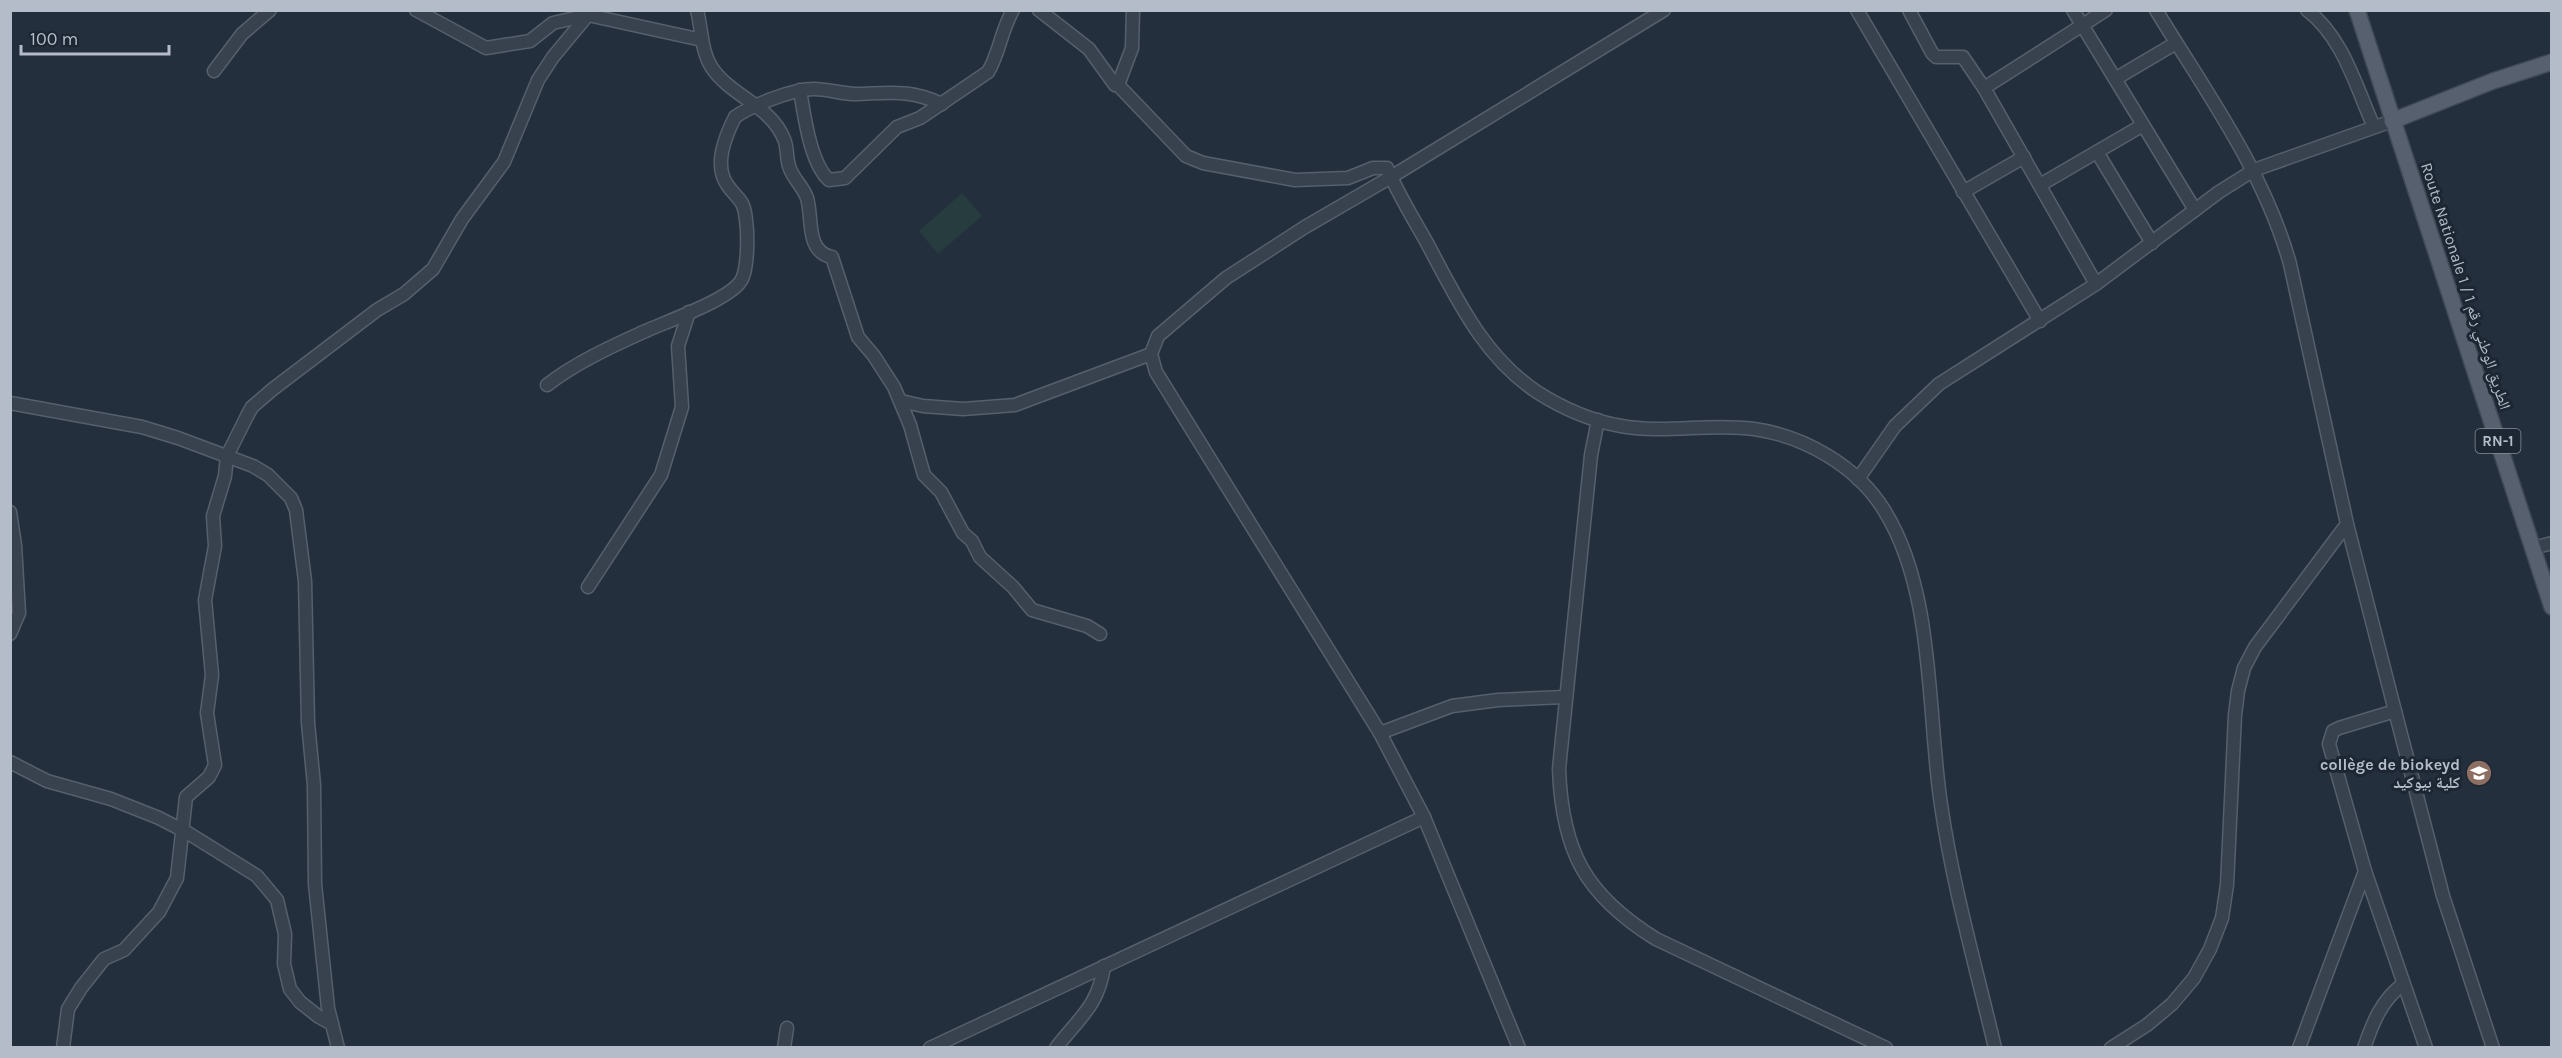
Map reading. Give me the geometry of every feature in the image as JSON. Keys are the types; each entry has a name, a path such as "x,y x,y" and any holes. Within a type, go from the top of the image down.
{"main road":[{"name":"Route Nationale 1 / الطريق الوطني رقم 1","path":"2356,10 2445,274 2552,607"},
{"path":"2392,121 2493,81 2552,62"}],"street":[{"path":"214,72 242,34 270,10"},
{"path":"416,10 486,48 530,41 553,23 590,13 702,40"},
{"path":"697,10 707,58 719,77 757,106 783,137 789,165 807,198 810,226 817,247 823,255 832,256 836,262 843,296 858,337 889,377 901,401 924,475 941,492 963,533 972,541 980,557 1013,587 1032,610 1088,626 1100,634"},
{"path":"800,90 813,151 825,177 833,180 845,178 897,127 920,118 988,72 1013,10"},
{"path":"1038,10 1089,49 1115,85 1118,85 1186,156 1203,163 1295,180 1348,178 1372,168 1387,168 1470,322 1489,349 1512,373 1538,393 1567,408 1620,426 1644,429 1753,429 1791,438 1827,455 1858,479 1882,507 1892,523 1901,540 1913,575 1923,635 1947,845 1995,1047"},
{"path":"1118,85 1132,48 1132,10"},
{"path":"1519,1047 1424,817 1380,733 1156,372 1151,354 1158,336 1226,278 1305,227 1664,10"},
{"path":"1857,10 2040,321"},
{"path":"1909,10 1936,57 1963,57 1984,88 2096,284"},
{"path":"2073,10 2195,210"},
{"path":"1984,88 2106,10"},
{"path":"2156,10 2254,170 2281,231 2347,524 2443,896 2493,1047"},
{"path":"2307,10 2328,30 2342,53 2374,126"},
{"path":"63,1047 68,1010 81,988 104,959 124,950 159,912 177,878 186,798 209,777 215,765 207,713 212,675 205,600 215,546 213,516 225,476 227,456 246,416 260,400 377,310 404,294 433,269 462,219 504,162 538,80 553,57 590,13"},
{"path":"2115,80 2176,43"},
{"path":"547,385 639,333 728,293 743,278 747,227 745,207 728,186 720,162 735,117 800,90 852,94 900,92 916,94 942,104"},
{"path":"1858,479 1895,426 1924,397 1964,367 2096,284 2195,210 2254,170 2392,121"},
{"path":"2040,185 2143,125"},
{"path":"2097,152 2152,243"},
{"path":"1964,192 2024,157"},
{"path":"588,587 661,475 682,407 678,346 689,312"},
{"path":"901,401 924,406 963,409 1015,405 1151,354"},
{"path":"10,403 142,427 253,466 268,475 291,498 296,510 305,581 308,723 314,785 315,884 332,1024 338,1047"},
{"path":"1598,420 1591,455 1559,769 1560,802 1569,842 1583,872 1603,899 1628,921 1656,939 1886,1047"},
{"path":"10,512 15,546 18,614 10,634"},
{"path":"2111,1047 2147,1025 2172,1004 2194,978 2210,950 2222,918 2227,885 2235,715 2244,668 2254,647 2268,627 2347,524"},
{"path":"2533,548 2552,543"},
{"path":"1380,733 1426,714 1463,704 1565,697"},
{"path":"2395,711 2339,728 2330,737 2329,744 2365,871 2426,1047"},
{"path":"10,762 47,781 111,799 183,830 257,876 277,900 285,934 284,964 290,989 300,1002 332,1024"},
{"path":"930,1047 1424,817"},
{"path":"2299,1047 2365,871"},
{"path":"1056,1047 1083,1018 1094,1001 1104,966"},
{"path":"2364,1047 2379,1010 2389,996 2403,984"},
{"path":"784,1047 787,1028"}],"green space":[{"path":"962,193 982,216 938,254 919,231"}],"place":[{"name":"collège de biokeyd كلية بيوكيد","path":"2479,773"}]}
